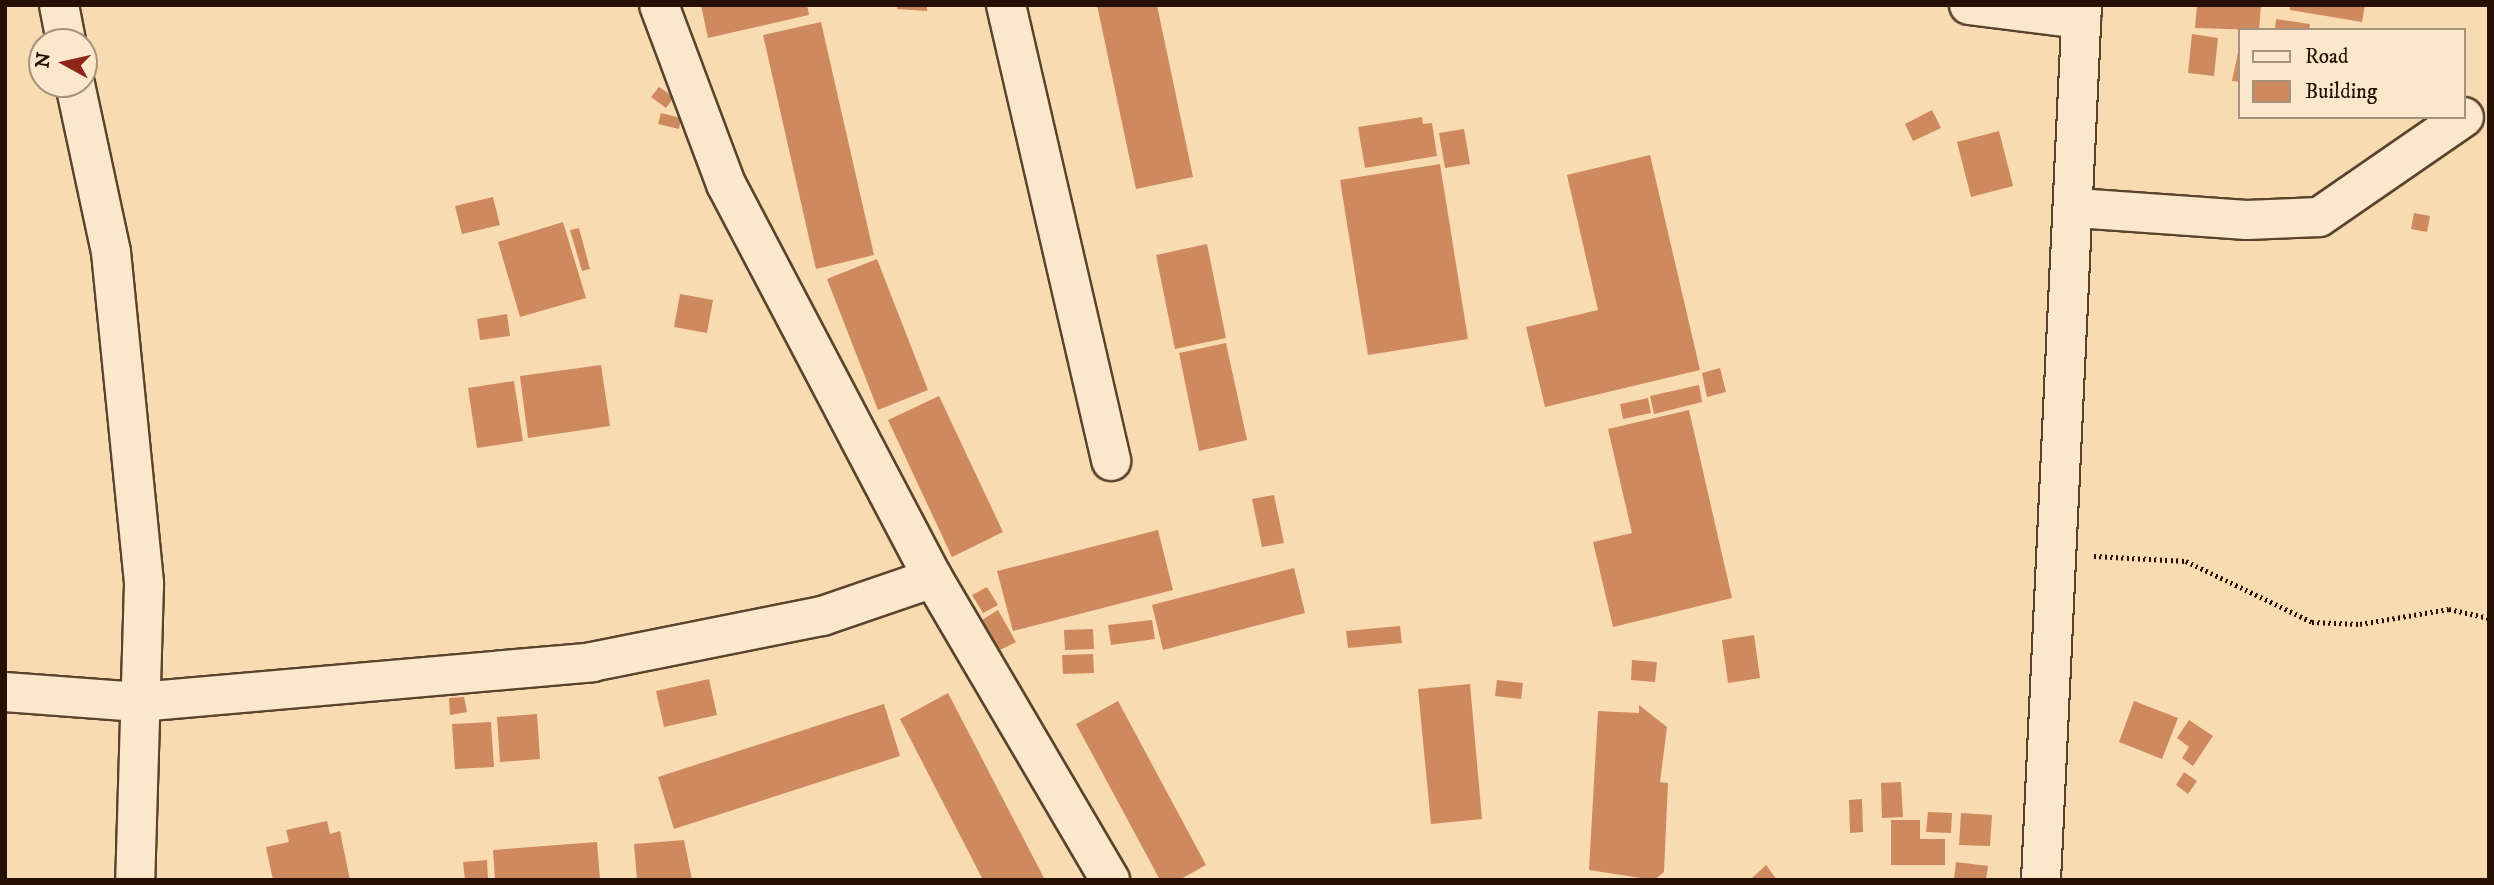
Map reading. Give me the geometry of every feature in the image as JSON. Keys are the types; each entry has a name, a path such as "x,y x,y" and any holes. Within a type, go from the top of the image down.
{"street":[{"path":"59,5 63,28"},
{"path":"659,5 726,184 933,578 1110,880"},
{"path":"1006,5 1111,461"},
{"path":"1969,5 2081,12 2076,208 2042,880"},
{"path":"78,98 111,252 144,584 135,880"},
{"path":"2466,116 2489,103"},
{"path":"2076,208 2247,219 2319,217 2461,119"},
{"path":"5,692 139,702 592,662 822,616 933,578"}],"path":[{"path":"2059,553 2186,561 2312,622 2360,624 2449,609 2489,618"}],"building":[{"path":"701,5 807,5 809,15 708,38"},
{"path":"898,5 927,5 927,11 897,9"},
{"path":"1097,5 1157,5 1193,177 1136,189"},
{"path":"2197,5 2261,5 2259,28 2195,28"},
{"path":"2290,5 2365,5 2362,22 2290,10"},
{"path":"2276,19 2310,24 2309,28 2275,28"},
{"path":"821,22 874,255 816,269 763,35"},
{"path":"2192,34 2218,38 2214,76 2188,73"},
{"path":"2238,52 2238,82 2232,81"},
{"path":"659,87 674,97 666,108 651,97"},
{"path":"1932,110 1941,128 1913,141 1905,124"},
{"path":"661,113 681,118 679,129 658,124"},
{"path":"1422,117 1423,124 1432,123 1437,156 1365,168 1358,127"},
{"path":"1464,129 1470,164 1445,168 1439,133"},
{"path":"1999,131 2013,186 1971,197 1957,142"},
{"path":"1650,155 1700,370 1545,407 1526,327 1598,310 1567,175"},
{"path":"1440,164 1468,339 1368,355 1340,180"},
{"path":"493,197 500,225 462,234 455,206"},
{"path":"2414,213 2430,216 2427,232 2411,229"},
{"path":"563,222 586,298 520,317 498,242"},
{"path":"579,228 590,269 582,271 570,230"},
{"path":"1207,244 1226,338 1175,349 1156,255"},
{"path":"877,259 928,390 878,410 827,279"},
{"path":"680,294 713,300 707,333 674,327"},
{"path":"507,314 510,336 480,340 477,319"},
{"path":"1226,343 1247,440 1199,451 1179,353"},
{"path":"601,365 610,426 528,438 520,376"},
{"path":"1720,368 1726,392 1707,397 1702,373"},
{"path":"514,381 523,441 477,448 468,388"},
{"path":"1699,385 1702,402 1654,414 1650,396"},
{"path":"939,396 1003,532 952,557 888,420"},
{"path":"1648,398 1651,413 1623,419 1620,404"},
{"path":"1689,410 1732,598 1613,627 1593,542 1632,533 1608,429"},
{"path":"1274,495 1284,543 1262,547 1252,499"},
{"path":"1158,530 1173,590 1013,631 997,571"},
{"path":"1294,568 1305,613 1163,650 1152,605"},
{"path":"987,587 998,605 983,613 972,595"},
{"path":"998,610 1016,642 1000,650 982,620"},
{"path":"1152,620 1155,639 1111,645 1108,625"},
{"path":"1400,626 1402,643 1348,648 1346,631"},
{"path":"1093,629 1094,649 1065,650 1064,630"},
{"path":"1754,635 1760,678 1728,683 1722,640"},
{"path":"1093,654 1094,673 1063,674 1062,655"},
{"path":"1632,660 1657,662 1655,682 1631,680"},
{"path":"709,679 717,715 664,727 656,691"},
{"path":"1497,680 1523,683 1521,699 1495,696"},
{"path":"1470,684 1482,819 1431,824 1418,689"},
{"path":"948,693 1045,880 983,880 900,719"},
{"path":"464,697 467,712 450,715 449,698"},
{"path":"1118,701 1206,865 1179,880 1160,880 1076,724"},
{"path":"2134,701 2178,718 2162,759 2119,742"},
{"path":"884,704 900,756 674,829 658,777"},
{"path":"1639,705 1667,727 1660,782 1668,783 1664,872 1654,880 1589,870 1598,711 1639,713"},
{"path":"537,714 540,759 500,762 497,717"},
{"path":"2189,720 2213,736 2193,766 2182,758 2189,747 2177,738"},
{"path":"491,722 494,767 455,769 452,724"},
{"path":"2184,772 2197,781 2188,794 2176,785"},
{"path":"1901,782 1903,817 1882,818 1881,783"},
{"path":"1862,799 1863,832 1850,833 1849,800"},
{"path":"1928,812 1952,813 1951,833 1926,832"},
{"path":"1961,813 1992,815 1990,846 1959,845"},
{"path":"1891,820 1920,820 1920,839 1945,839 1945,865 1891,865"},
{"path":"327,821 330,834 340,831 350,880 273,880 266,847 289,842 286,830"},
{"path":"684,840 692,880 637,880 634,844"},
{"path":"597,842 600,880 495,880 493,850"},
{"path":"487,860 488,880 465,880 463,862"},
{"path":"1956,862 1988,866 1986,880 1954,880"},
{"path":"1766,865 1777,880 1750,880"}]}
